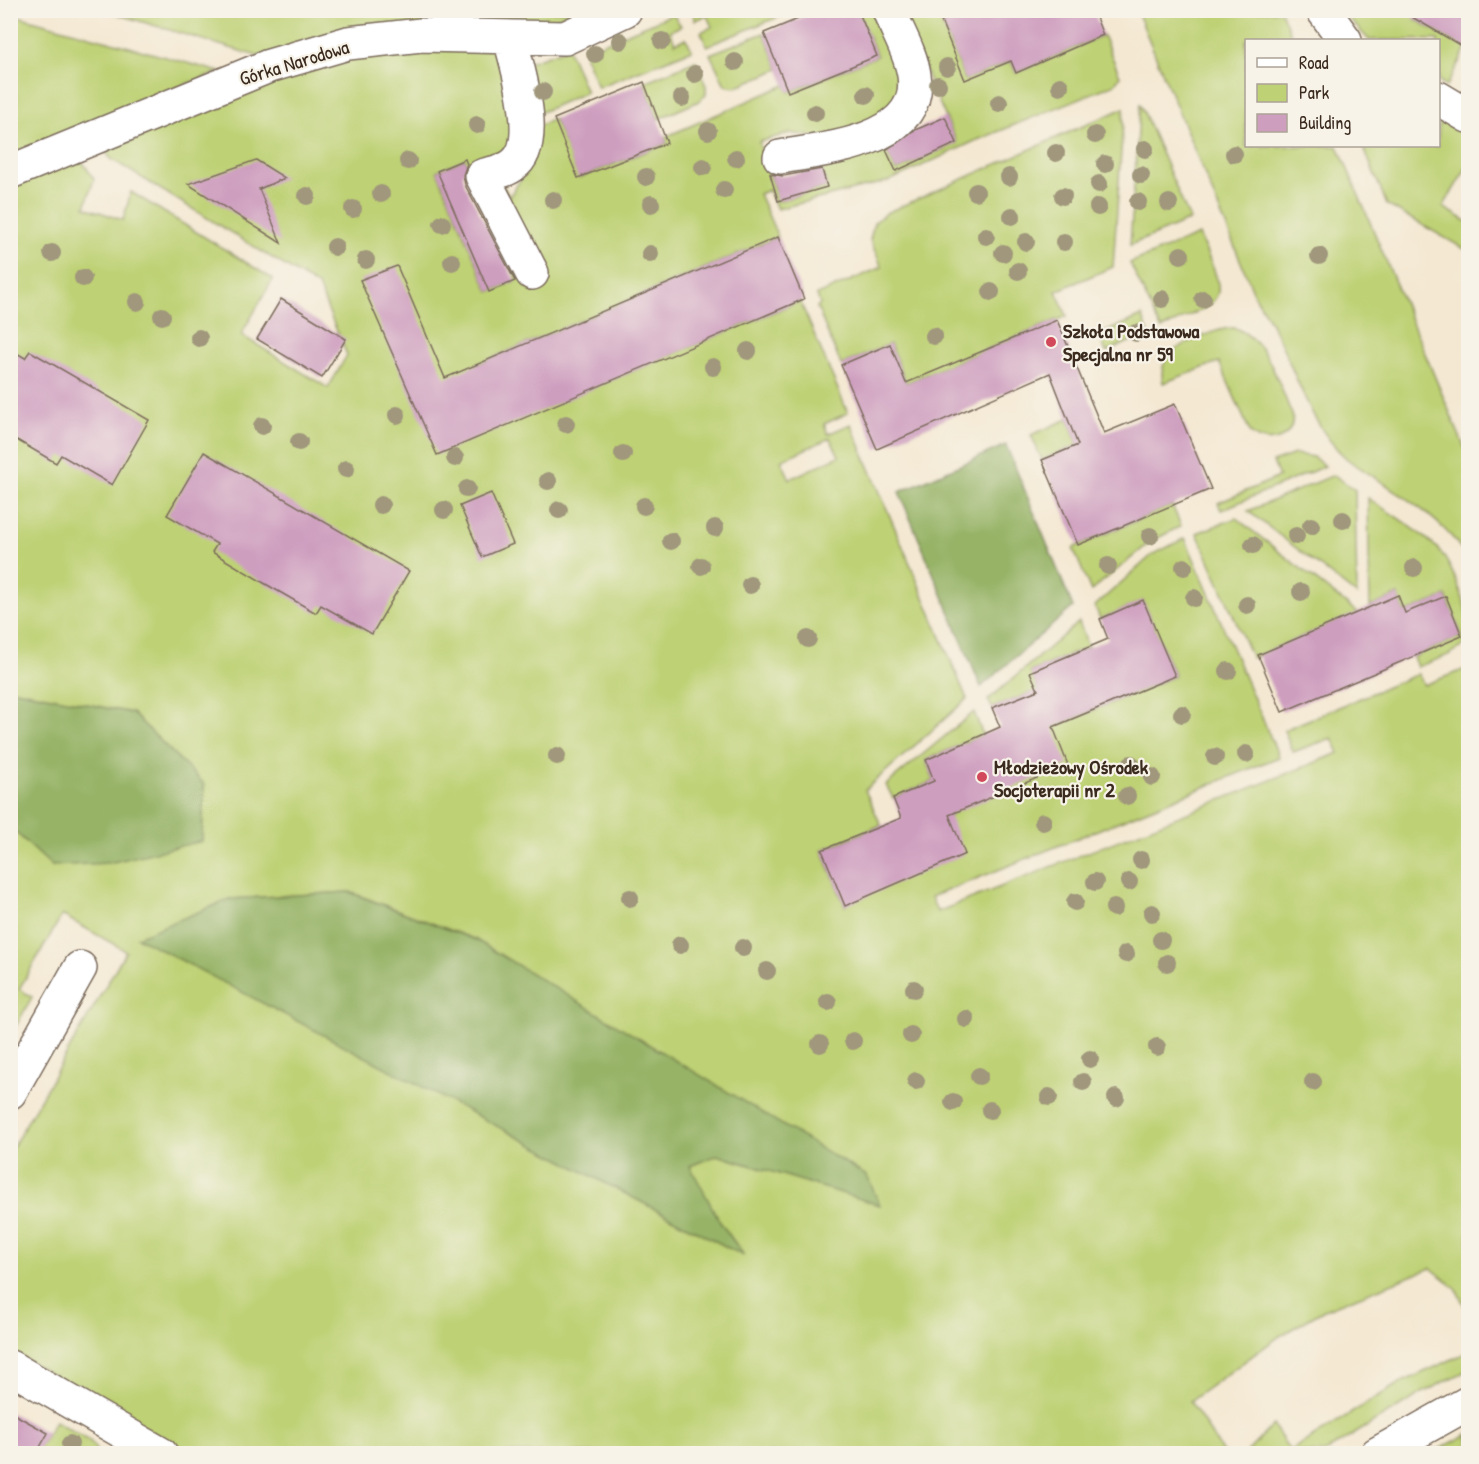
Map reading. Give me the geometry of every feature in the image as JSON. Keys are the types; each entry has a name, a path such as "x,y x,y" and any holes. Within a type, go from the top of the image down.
{"street":[{"name":"Górka Narodowa","path":"10,172 269,66 348,43 421,35 565,38 625,10"},
{"path":"780,157 863,140 892,125 904,114 912,99 914,76 889,10"},
{"path":"1323,10 1343,39"},
{"path":"510,38 526,105 526,137 520,158 513,166 482,176 532,273"},
{"path":"1440,99 1468,116"},
{"path":"10,1092 80,968"},
{"path":"10,1367 161,1454"},
{"path":"1377,1454 1468,1403"}],"green space":[{"path":"692,10 793,11 707,46 701,32 712,27 707,16 695,20"},
{"path":"106,11 573,11 545,23 257,56"},
{"path":"858,11 883,11 902,55 902,104 828,139 790,133 759,142 778,201 827,187 819,159 884,145 896,171 957,143 899,11 966,11 941,21 965,80 1011,61 1016,73 1103,35 1120,76 1115,84 975,141 889,181 777,209 769,190 759,194 778,237 476,365 502,426 800,301 848,413 824,424 828,434 851,424 967,699 865,790 881,825 822,850 845,906 1053,727 1175,676 1143,601 1100,619 1095,606 1152,555 1185,538 1279,757 931,897 937,912 1339,753 1332,738 1293,752 1284,730 1418,674 1424,685 1468,668 1468,1313 1456,1289 1431,1268 1324,1310 1280,1336 1190,1401 1223,1453 188,1453 11,1351 11,1150 126,951 62,915 19,989 32,997 11,1035 11,828 52,866 202,841 204,784 132,713 11,689 11,184 80,158 94,179 85,207 123,220 131,192 273,279 241,335 328,388 347,355 318,286 111,159 105,151 306,66 414,43 503,48 521,130 495,167 509,197 525,173 535,127 554,119 579,178 667,143 665,137 785,85 789,92 877,56","holes":["465,159 517,280 489,292 437,171","830,438 839,456 790,479 781,460","350,892 476,940 879,1204 717,1155 689,1166 720,1222 743,1254 230,899"]},
{"path":"1137,11 1281,11 1293,39 1245,39 1245,147 1338,147 1468,456 1468,562 1447,532 1432,518 1398,492 1347,459 1334,446 1314,416 1274,328 1255,296"},
{"path":"1342,11 1422,11 1416,20 1466,48 1447,86 1440,82 1440,39 1368,39"},
{"path":"10,14 220,72 145,99 11,160"},
{"path":"673,14 681,26 670,31 675,43 686,38 692,50 598,87 585,56 587,50"},
{"path":"764,33 779,69 735,87 725,85 710,54"},
{"path":"568,48 586,92 535,115 526,63"},
{"path":"696,61 706,86 706,95 697,102 658,119 644,82"},
{"path":"1140,103 1190,220 1130,245"},
{"path":"1124,108 1113,267 1056,291 1067,316 906,383 890,344 841,365 817,307 820,304 817,295 882,267 870,240 874,223 886,213"},
{"path":"1440,120 1468,136 1468,165 1443,207 1468,222 1468,251 1387,205 1363,147 1440,147"},
{"path":"1199,235 1216,275 1217,296 1211,304 1200,311 1161,329 1130,263"},
{"path":"1142,316 1149,333 1106,352 1099,335"},
{"path":"1235,328 1247,334 1264,353 1277,377 1292,414 1290,430 1278,439 1264,440 1250,432 1219,362 1163,383 1163,365 1174,351 1210,333"},
{"path":"1068,419 1078,445 1042,460 1031,435"},
{"path":"1006,445 1073,607 981,687 899,492"},
{"path":"1295,454 1313,457 1325,466 1221,510 1218,503 1279,477 1273,462"},
{"path":"1334,475 1355,490 1357,595 1248,511"},
{"path":"1368,498 1412,527 1436,547 1456,579 1466,610 1467,636 1463,645 1442,658 1417,667 1413,657 1462,636 1446,596 1405,613 1398,595 1370,607"},
{"path":"1172,505 1181,526 1152,541 1091,591 1073,548"},
{"path":"1236,518 1358,613 1252,658 1197,533"},
{"path":"1079,622 1088,647 1030,672 1038,690 992,708 988,700"},
{"path":"10,689 132,713 204,784 202,841 109,863 52,866 11,828"},
{"path":"974,712 983,735 926,760 934,781 893,798 886,785"},
{"path":"349,892 476,940 867,1176 880,1205 717,1155 690,1166 720,1222 744,1256 137,937 230,899"},
{"path":"1468,1352 1468,1370 1424,1392 1323,1453 1246,1453 1273,1425 1290,1451 1398,1384"},
{"path":"55,1421 90,1441 98,1453 36,1454"},
{"path":"1468,1434 1468,1453 1432,1453"}],"building":[{"path":"820,10 858,10 877,56 788,92 764,33"},
{"path":"966,10 1093,10 1103,35 1016,73 1011,61 965,80 941,21"},
{"path":"1400,10 1468,10 1468,50"},
{"path":"644,82 667,143 578,178 554,119"},
{"path":"945,117 957,143 896,171 886,150 913,131"},
{"path":"465,159 467,164 463,175 465,185 515,281 489,292 437,171"},
{"path":"256,160 285,178 259,189 281,243 188,184"},
{"path":"822,169 827,187 778,201 770,174 783,176"},
{"path":"778,237 804,299 437,455 360,280 397,266 445,378"},
{"path":"281,299 346,339 322,378 257,339"},
{"path":"1057,320 1104,433 1175,404 1211,489 1078,545 1042,460 1078,445 1050,373 877,449 841,365 890,344 906,383"},
{"path":"10,349 25,358 30,351 149,420 112,485 61,455 56,463 10,436"},
{"path":"204,452 409,571 372,634 321,605 316,613 264,583 212,552 217,544 167,515"},
{"path":"491,493 513,544 482,557 460,506"},
{"path":"1398,595 1405,613 1446,596 1462,636 1282,712 1258,655"},
{"path":"1143,600 1175,676 1053,727 1068,765 949,815 965,854 845,906 822,850 901,818 893,798 934,781 926,760 1000,727 992,708 1038,690 1030,672 1108,639 1100,619"},
{"path":"10,1412 48,1433 36,1454 10,1454"}],"place":[{"name":"Szkoła Podstawowa Specjalna nr 59","path":"1051,342"},
{"name":"Młodzieżowy Ośrodek Socjoterapii nr 2","path":"982,777"}]}
